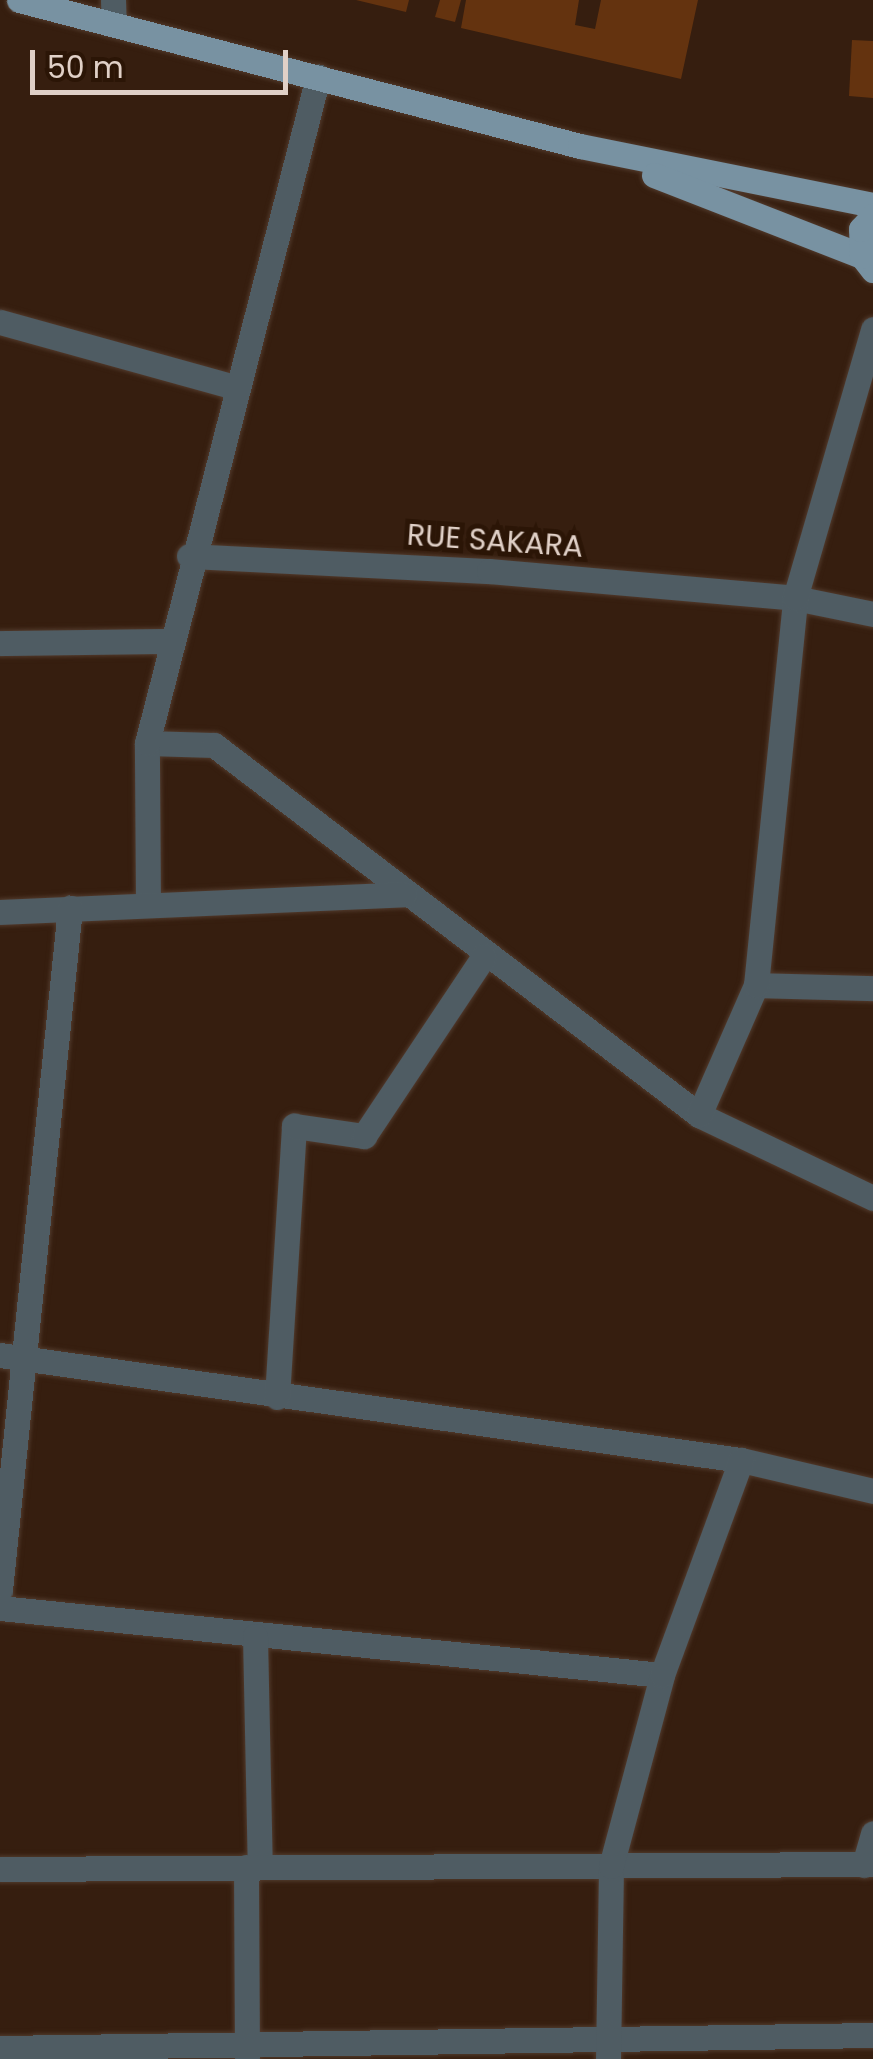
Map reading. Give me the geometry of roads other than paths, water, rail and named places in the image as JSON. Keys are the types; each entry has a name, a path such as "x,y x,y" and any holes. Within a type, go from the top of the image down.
{"main road":[{"path":"19,0 114,12 318,77 580,146 873,206"},
{"path":"580,146 868,263"},
{"path":"868,263 861,229 873,216"}],"street":[{"path":"148,905 147,743 190,556 318,77"},
{"path":"0,322 235,387"},
{"path":"700,1115 756,985 795,598 873,329"},
{"name":"RUE SAKARA","path":"190,556 795,598 873,614"},
{"path":"0,643 170,641"},
{"path":"147,743 214,746 484,956 700,1115 873,1198"},
{"path":"0,912 405,894"},
{"path":"0,1590 29,1359 70,908"},
{"path":"277,1397 294,1126 364,1136 484,956"},
{"path":"756,985 873,988"},
{"path":"0,1355 741,1460 873,1491"},
{"path":"608,2049 611,1866 662,1674 741,1460"},
{"path":"0,1608 662,1674"},
{"path":"247,2052 256,1636"},
{"path":"0,1868 868,1864 873,1834"},
{"path":"0,2048 247,2052 608,2049 873,2035"}]}
